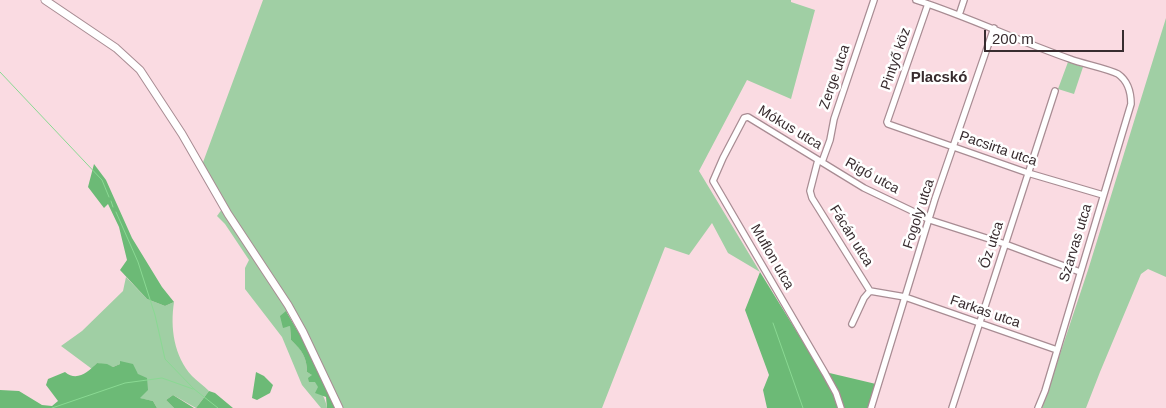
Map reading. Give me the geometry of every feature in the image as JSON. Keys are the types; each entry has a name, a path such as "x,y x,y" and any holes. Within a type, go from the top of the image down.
{"street":[{"path":"45,0 116,48 140,70 182,134 228,214 288,305 339,408"},
{"name":"Zerge utca","path":"820,161 830,140 834,119 874,0"},
{"path":"916,0 994,28"},
{"path":"959,14 964,0"},
{"name":"Pintyő köz","path":"887,122 928,4"},
{"name":"Szarvas utca","path":"994,28 1070,59 1118,74 1128,85 1131,94 1131,104 1038,408"},
{"name":"Fogoly utca","path":"871,408 930,220 994,28"},
{"name":"Őz utca","path":"952,408 1055,91"},
{"name":"Mókus utca","path":"744,118 748,117 820,161"},
{"name":"Muflon utca","path":"744,118 723,158 714,181 826,373 841,408"},
{"name":"Pacsirta utca","path":"887,122 888,124 1028,173 1103,195"},
{"name":"Rigó utca","path":"820,161 864,188 930,220 1005,244 1080,272"},
{"name":"Fácán utca","path":"820,161 810,191 812,198 870,291"},
{"path":"852,324 864,298 870,291 905,298"},
{"name":"Farkas utca","path":"905,298 1057,350"}],"green space":[{"path":"263,0 791,0 791,2 815,10 791,99 747,80 699,171 760,272 728,253 712,223 689,255 665,247 602,408 342,408 287,311 283,327 290,326 291,340 303,354 307,372 313,375 323,395 327,408 321,408 302,385 282,337 245,289 245,268 249,260 225,224 217,216 225,205 202,165"},
{"path":"1166,18 1166,277 1148,269 1141,274 1086,408 1042,408 1088,270"},
{"path":"1068,62 1083,67 1074,94 1058,89"},
{"path":"94,164 106,180 132,238 162,287 174,302 165,306 147,299 120,270 127,260 119,227 108,204 104,208 88,187"},
{"path":"760,272 821,371 876,384 868,408 767,408 763,390 769,375 745,310"},
{"path":"126,277 147,299 165,306 174,302 173,332 177,351 192,376 209,391 196,408 173,395 166,400 174,408 157,408 153,401 139,398 138,374 120,364 113,367 97,363 92,369 61,346 82,331 123,291"},
{"path":"286,311 314,359 337,408 327,408 326,397 315,393 318,387 315,382 309,382 308,378 312,375 307,372 303,354 291,340 290,326 283,328 280,316"},
{"path":"120,361 133,364 138,374 147,378 148,390 140,398 153,401 157,408 0,408 0,390 19,391 42,405 52,406 58,401 46,385 48,379 65,372 74,376 82,375 97,363 113,367 120,364"},
{"path":"256,372 264,376 273,385 270,393 257,400 252,398"},
{"path":"209,391 215,393 233,408 196,408"},
{"path":"173,395 194,408 174,408 166,400"}],"waterway":[{"path":"0,72 102,180 109,197"},
{"path":"111,201 113,207"},
{"path":"116,212 138,262 155,315 165,359 194,389 218,408"},
{"path":"773,323 803,408"},
{"path":"52,408 125,383 162,378 193,389"}],"district":[{"name":"Placskó","path":"939,78"}]}
